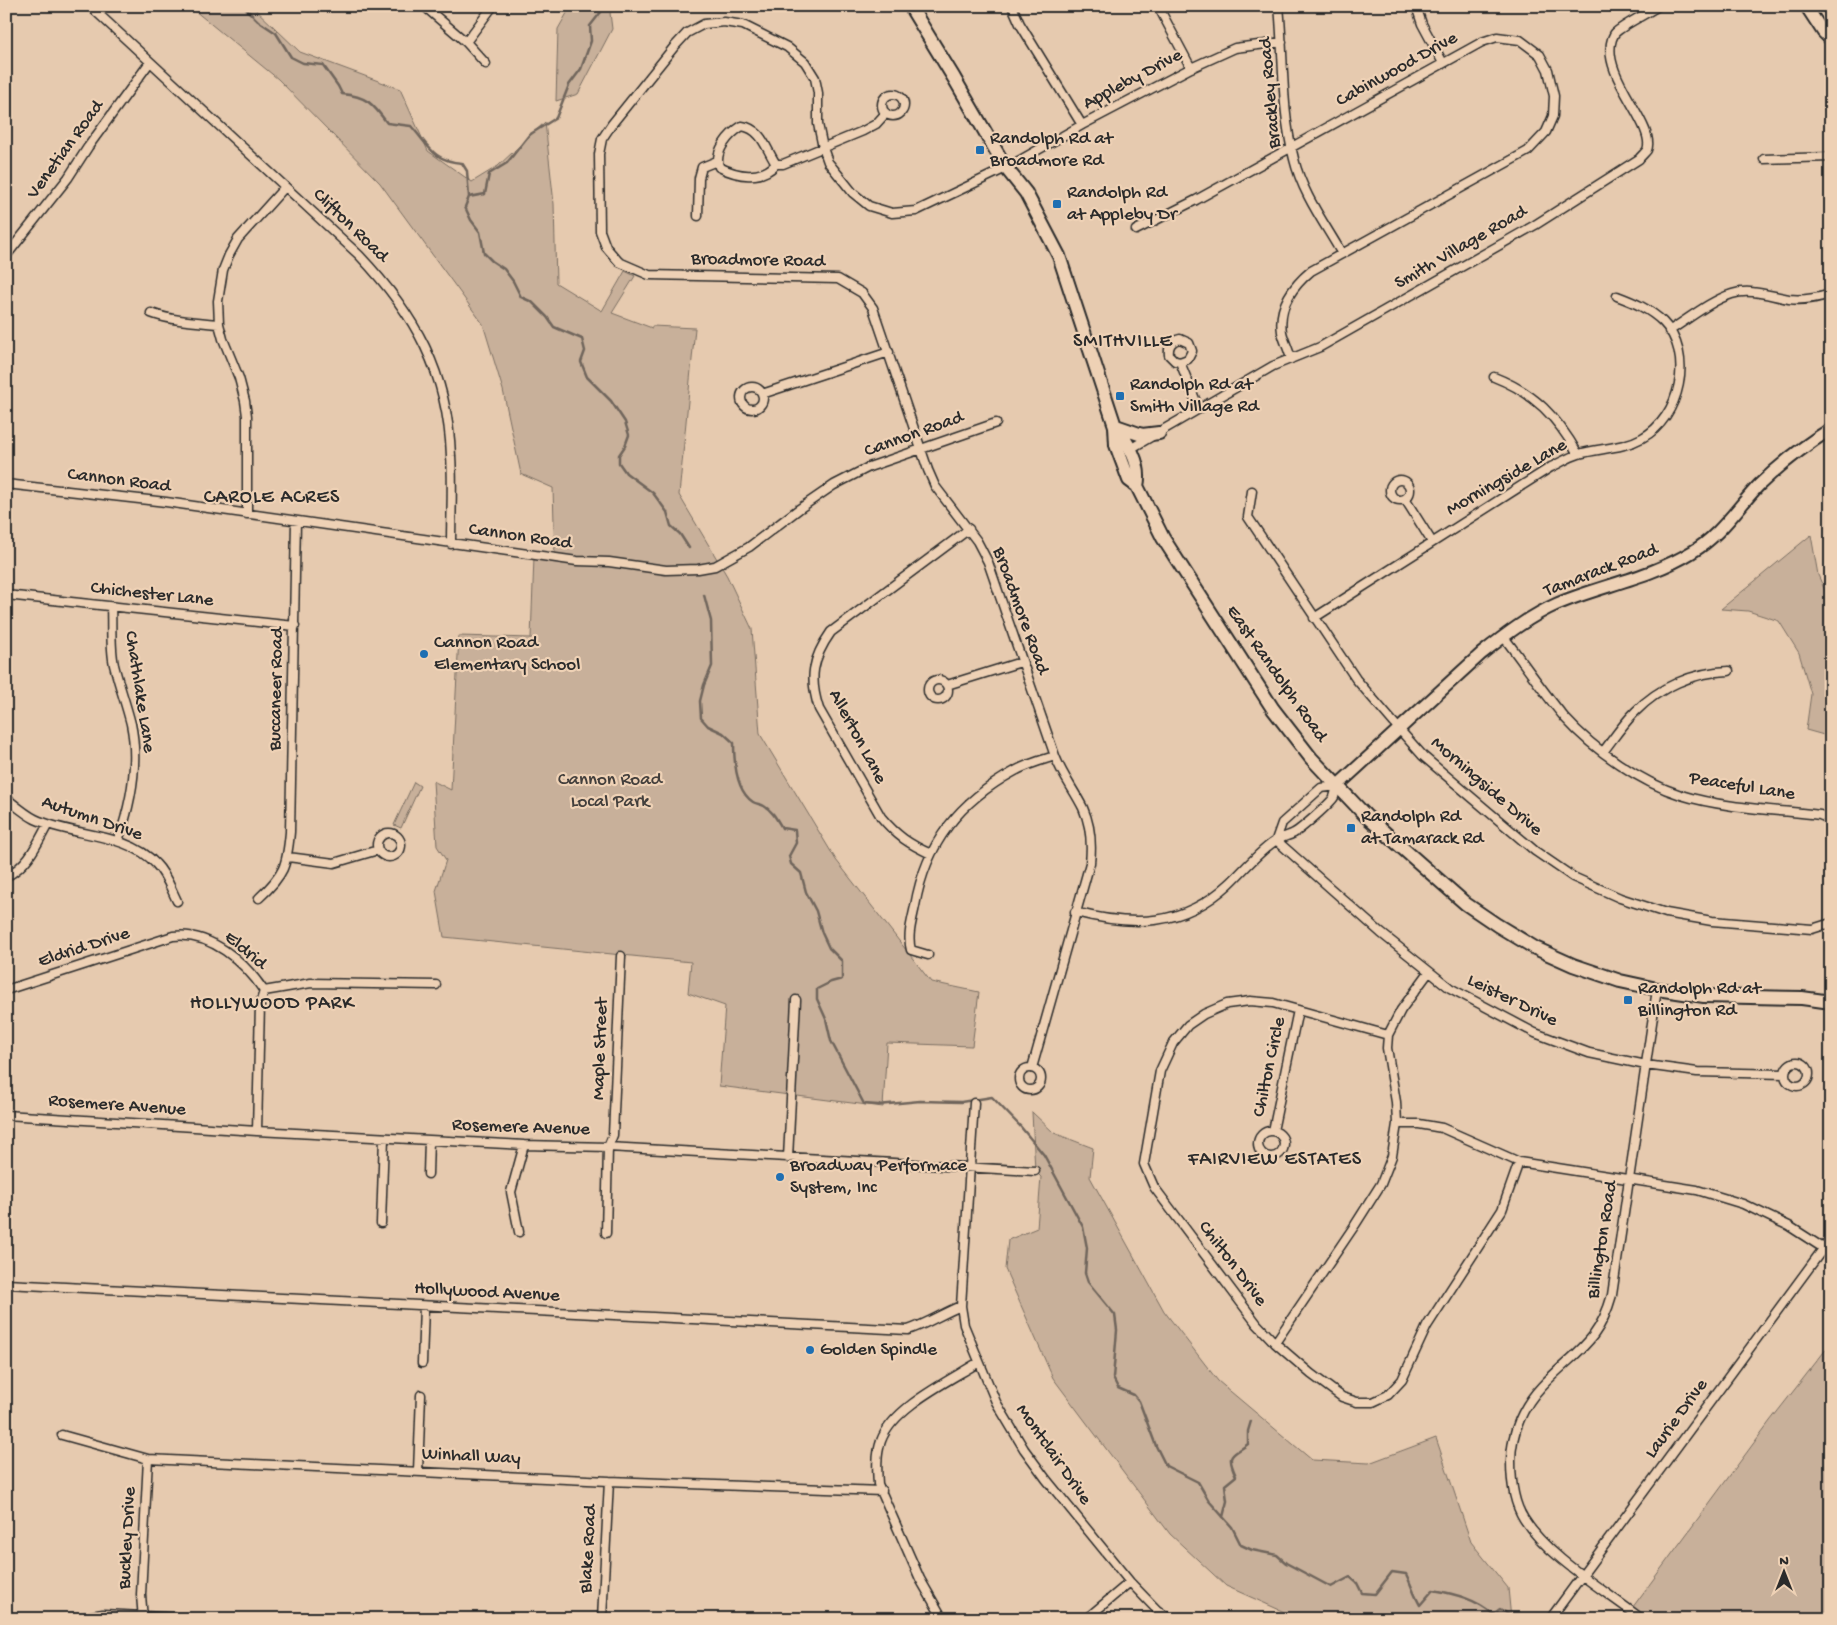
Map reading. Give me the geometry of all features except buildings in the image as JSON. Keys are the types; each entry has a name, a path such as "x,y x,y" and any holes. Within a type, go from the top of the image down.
{"main road":[{"name":"East Randolph Road","path":"910,6 1006,168 1026,193 1059,256 1115,426 1116,445 1129,480 1137,486 1162,538 1273,709 1337,786 1366,816 1466,904 1535,948 1574,966 1620,982 1657,990 1704,996 1802,998 1830,1003"},
{"name":"East Randolph Road","path":"1115,426 1130,449 1139,475 1137,486"},
{"path":"1115,426 1142,435 1159,433"}],"street":[{"name":"Clifton Road","path":"90,6 359,255 404,309 418,332 438,378 448,424 451,455 451,544"},
{"path":"424,6 466,42 486,64"},
{"path":"466,42 492,6"},
{"path":"1012,6 1020,24 1082,125"},
{"path":"1158,6 1190,68"},
{"name":"Brackley Road","path":"1279,6 1285,109 1294,160 1307,193 1342,254"},
{"path":"1416,6 1422,24 1443,63"},
{"name":"Smith Village Road","path":"1130,449 1273,366 1320,347 1535,225 1639,158 1646,151 1648,142 1639,118 1619,82 1611,61 1610,47 1614,33 1658,6"},
{"path":"1806,6 1823,32 1831,40"},
{"name":"Broadmore Road","path":"1006,168 916,211 892,213 869,206 853,193 828,162 818,124 818,93 815,78 805,62 787,47 743,25 724,22 704,24 688,33 674,47 602,139 599,154 600,231 606,247 619,262 649,275 838,279 862,293 874,308 928,470 935,486 969,529 988,562 1054,756 1060,770 1084,809 1090,832 1090,863 1032,1068"},
{"name":"Cabinwood Drive","path":"1136,230 1292,148 1482,42 1497,37 1520,40 1532,47 1540,55 1548,70 1554,96 1553,116 1546,132 1528,150 1312,271 1296,283 1286,302 1282,316 1282,332 1292,359"},
{"name":"Appleby Drive","path":"1006,168 1190,68 1235,48 1282,42"},
{"name":"Venetian Road","path":"6,256 68,178 88,147 150,62"},
{"path":"776,164 756,131 751,127 742,126 724,142 717,161 719,167 731,173 741,175 761,174 770,170 776,164 783,164 864,131 876,124 886,112"},
{"path":"1764,158 1831,157"},
{"path":"698,216 699,178 702,167 717,161"},
{"path":"247,514 247,416 245,401 240,378 223,340 218,301 223,270 238,239 285,187"},
{"path":"1669,331 1733,293 1760,292 1790,299 1804,300 1831,294"},
{"name":"Morningside Lane","path":"1314,618 1551,467 1578,454 1620,447 1643,438 1658,426 1671,409 1679,386 1680,363 1675,340 1664,322 1643,306 1617,296"},
{"path":"151,313 178,320 220,324"},
{"path":"762,394 888,352"},
{"path":"1180,362 1199,409"},
{"path":"1494,377 1520,389 1547,409 1566,432 1578,454"},
{"name":"Cannon Road","path":"6,484 164,502 577,562 609,562 666,570 698,570 715,566 749,548 799,509 834,486 869,467 996,423"},
{"name":"Tamarack Road","path":"1075,912 1104,920 1150,922 1173,917 1204,903 1227,886 1276,840 1296,832 1333,798 1337,786 1503,636 1558,604 1658,570 1694,552 1720,530 1759,486 1782,464 1812,440 1831,429"},
{"name":"Morningside Drive","path":"1252,491 1248,517 1356,679 1423,756 1535,851 1574,876 1620,898 1666,913 1712,921 1812,929 1831,923"},
{"path":"1405,499 1432,542"},
{"name":"Buccaneer Road","path":"288,857 296,521"},
{"name":"Allerton Lane","path":"931,854 909,844 894,832 881,817 819,709 814,694 813,671 820,648 831,632 969,529"},
{"name":"Chichester Lane","path":"6,595 295,626"},
{"name":"Chathlake Lane","path":"111,607 114,663 131,725 134,755 131,794 124,825 118,841"},
{"name":"Peaceful Lane","path":"1503,636 1566,718 1603,752 1635,775 1681,795 1728,805 1820,815 1831,820"},
{"path":"947,686 1021,662"},
{"path":"1603,752 1635,712 1658,693 1697,675 1729,671"},
{"path":"928,955 911,950 908,940 917,894 934,845 955,817 979,794 1017,770 1054,756"},
{"name":"Tamarack Road","path":"1276,840 1282,822 1321,788 1337,786"},
{"name":"Autumn Drive","path":"6,798 34,818 48,824 80,834 118,841 141,851 157,864 177,901"},
{"path":"6,877 18,870 28,859 48,824"},
{"name":"Leister Drive","path":"1276,840 1381,933 1450,988 1473,1002 1535,1033 1589,1052 1646,1065 1697,1072 1785,1074"},
{"path":"259,898 282,874 288,857 334,863 378,850"},
{"name":"Eldrid Drive","path":"6,990 172,936"},
{"name":"Eldrid","path":"172,936 192,936 205,939 226,950 258,982 264,991"},
{"name":"Maple Street","path":"606,1233 608,1147 613,1135 621,956"},
{"path":"1275,1343 1355,1226 1381,1184 1392,1156 1396,1124 1396,1102 1387,1048 1388,1035 1401,1010 1429,972"},
{"path":"257,1131 260,1004 264,991 311,983 436,985"},
{"name":"Billington Road","path":"1639,1617 1542,1543 1523,1518 1514,1495 1511,1480 1511,1448 1514,1434 1527,1405 1542,1385 1588,1343 1601,1326 1612,1294 1657,990"},
{"path":"788,1158 796,1000"},
{"name":"Chilton Drive","path":"1388,1035 1273,1004 1250,1001 1227,1004 1204,1014 1188,1025 1173,1043 1160,1071 1144,1164 1154,1187 1257,1324 1275,1343 1342,1397 1357,1402 1373,1402 1388,1394 1402,1380 1427,1326 1502,1210 1519,1162"},
{"name":"Chilton Circle","path":"1273,1131 1298,1010"},
{"name":"Montclair Drive","path":"974,1103 961,1306 964,1325 996,1402 1024,1448 1130,1582 1157,1610 1170,1619"},
{"name":"Rosemere Avenue","path":"6,1115 384,1138 608,1147 1034,1171"},
{"path":"1396,1124 1419,1124 1442,1128 1519,1162 1697,1190 1743,1204 1789,1226 1831,1253"},
{"path":"380,1223 384,1138"},
{"path":"428,1174 429,1140"},
{"path":"519,1232 511,1192 524,1145"},
{"name":"Laurie Drive","path":"1550,1619 1831,1238"},
{"name":"Hollywood Avenue","path":"6,1284 908,1330 924,1325 961,1306"},
{"path":"422,1363 424,1306"},
{"path":"943,1619 920,1579 878,1484 878,1456 881,1440 895,1418 914,1402 979,1362"},
{"path":"418,1470 421,1394"},
{"name":"Winhall Way","path":"62,1436 148,1459 418,1470 609,1481 882,1491"},
{"name":"Buckley Drive","path":"143,1617 141,1595 148,1459"},
{"name":"Blake Road","path":"602,1619 609,1481"},
{"path":"1086,1619 1130,1582"},
{"path":"74,1619 103,1614 203,1619"}],"green space":[{"name":"Cannon Road Local Park","path":"189,6 252,6 300,52 400,89 428,151 472,182 498,166 545,122 554,204 556,283 602,311 625,271 635,276 612,313 652,328 652,326 695,328 679,495 727,576 752,629 760,734 836,860 931,982 979,992 972,1046 887,1043 883,1107 719,1086 725,1006 688,993 691,962 444,937 436,891 446,860 437,846 433,781 451,790 459,636 531,638 534,557 555,558 553,488 521,474 503,390 483,324 380,183 278,79"},
{"path":"571,6 615,6 610,13 612,29 578,94 556,101 558,29"},
{"path":"1811,535 1818,575 1831,604 1831,737 1806,730 1811,694 1799,653 1779,621 1748,611 1721,609"},
{"path":"414,782 420,786 401,828 394,825"},
{"path":"1032,1112 1054,1133 1093,1148 1090,1177 1164,1311 1218,1381 1312,1460 1369,1463 1436,1438 1471,1542 1508,1588 1511,1619 1300,1619 1226,1586 1170,1534 1053,1378 1005,1269 1008,1240 1037,1228 1041,1177 1035,1171"},
{"path":"1831,1343 1831,1619 1624,1619 1770,1421"}],"waterway":[{"path":"243,6 258,21 276,33 291,57 303,63 323,65 342,94 358,97 369,102 387,123 411,126 438,156 452,162 462,163 467,171 469,197 465,207 471,220 480,232 484,253 504,269 521,297 532,302 554,327 582,339 585,351 581,362 587,377 611,401 625,422 629,435 619,455 619,463 626,473 653,493 667,512 671,526 680,534 689,548"},
{"path":"469,197 485,194 489,174 507,163 529,135 556,118 569,85 581,69 591,41 590,26 601,12 600,6"},
{"path":"704,595 711,621 712,666 700,701 701,718 708,726 723,733 734,743 737,775 747,797 770,810 782,828 795,830 796,843 789,856 791,864 801,873 806,892 816,911 822,933 829,948 842,961 842,979 817,989 817,999 826,1019 831,1041 864,1104 878,1105 920,1101 961,1102 992,1097 1020,1126 1044,1155 1083,1227 1087,1248 1085,1273 1088,1282 1115,1315 1117,1330 1113,1378 1118,1388 1134,1395 1139,1401 1156,1446 1166,1466 1198,1482 1209,1501 1232,1527 1241,1545 1252,1550 1277,1555 1286,1563 1331,1587 1350,1577 1357,1583 1362,1593 1375,1594 1392,1572 1406,1574 1420,1605 1433,1590 1465,1598 1480,1604 1493,1614 1500,1609 1516,1619"},
{"path":"1223,1517 1227,1501 1225,1485 1236,1476 1231,1458 1232,1455 1248,1444 1248,1431 1251,1421"}],"place":[{"name":"Randolph Rd at Broadmore Rd","path":"980,150"},
{"name":"Randolph Rd at Appleby Dr","path":"1057,204"},
{"name":"Randolph Rd at Smith Village Rd","path":"1120,396"},
{"name":"Cannon Road Elementary School","path":"424,654"},
{"name":"Randolph Rd at Tamarack Rd","path":"1351,828"},
{"name":"Randolph Rd at Billington Rd","path":"1628,1000"},
{"name":"Broadway Performace System, Inc","path":"780,1177"},
{"name":"Golden Spindle","path":"810,1350"}],"district":[{"name":"SMITHVILLE","path":"1123,342"},
{"name":"CAROLE ACRES","path":"272,498"},
{"name":"HOLLYWOOD PARK","path":"272,1004"},
{"name":"FAIRVIEW ESTATES","path":"1275,1160"}]}
